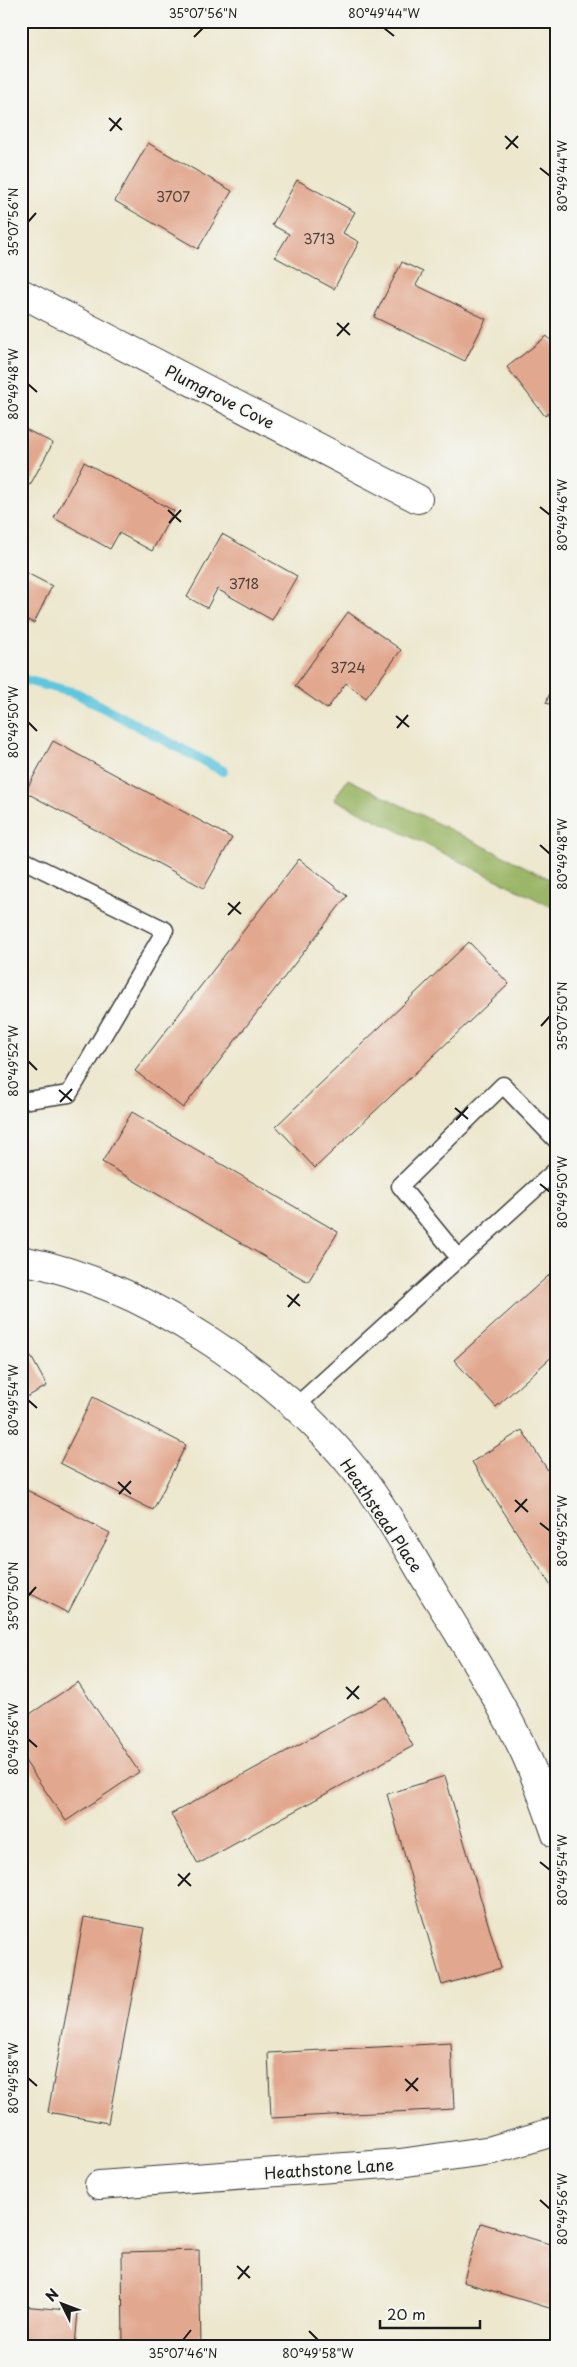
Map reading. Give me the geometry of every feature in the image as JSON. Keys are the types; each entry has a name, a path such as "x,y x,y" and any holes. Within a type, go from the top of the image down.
{"street":[{"name":"Plumgrove Cove","path":"21,293 418,499"},
{"name":"Heathstead Place","path":"21,1260 50,1265 114,1289 171,1319 227,1353 268,1382 323,1434 356,1472 398,1535 466,1646 523,1750 556,1834"},
{"name":"Heathstone Lane","path":"99,2186 400,2163 492,2150 556,2131"}],"lane":[{"path":"21,859 165,930 69,1094 21,1101"},
{"path":"459,1258 400,1186 503,1085 556,1140"},
{"path":"295,1407 556,1170"}],"green space":[{"path":"348,779 556,882 556,909 334,799"}],"building":[{"path":"148,143 232,191 198,249 115,201"},
{"path":"297,180 355,212 343,233 359,242 334,289 275,257 289,234 272,225"},
{"path":"402,262 423,272 416,285 486,319 465,361 374,317"},
{"path":"547,336 556,347 556,407 545,416 507,367"},
{"path":"21,427 53,443 30,485 21,480"},
{"path":"84,462 174,511 152,551 119,533 110,549 54,518"},
{"path":"222,534 297,576 272,620 217,589 207,608 187,597"},
{"path":"21,570 52,586 34,623 21,617"},
{"path":"348,612 401,650 366,698 346,683 327,709 295,686"},
{"path":"556,678 556,706 546,703"},
{"path":"53,741 232,838 204,888 25,792"},
{"path":"299,859 347,896 183,1108 135,1071"},
{"path":"469,942 509,984 315,1168 276,1126"},
{"path":"132,1112 338,1232 308,1282 102,1162"},
{"path":"556,1269 556,1353 496,1407 454,1360"},
{"path":"21,1338 47,1386 21,1400"},
{"path":"93,1397 186,1445 153,1510 60,1463"},
{"path":"522,1430 556,1483 556,1594 472,1462"},
{"path":"21,1487 110,1533 68,1613 21,1589"},
{"path":"78,1682 139,1772 66,1821 21,1755 21,1720"},
{"path":"386,1697 413,1746 198,1864 171,1814"},
{"path":"445,1776 501,1968 442,1985 387,1794"},
{"path":"84,1917 145,1928 108,2123 48,2112"},
{"path":"451,2043 454,2109 271,2118 268,2053"},
{"path":"481,2223 556,2246 556,2310 463,2282"},
{"path":"199,2250 201,2346 123,2346 122,2252"},
{"path":"21,2306 78,2311 75,2346 21,2346"}],"waterway":[{"path":"21,679 76,693 223,771"}]}
